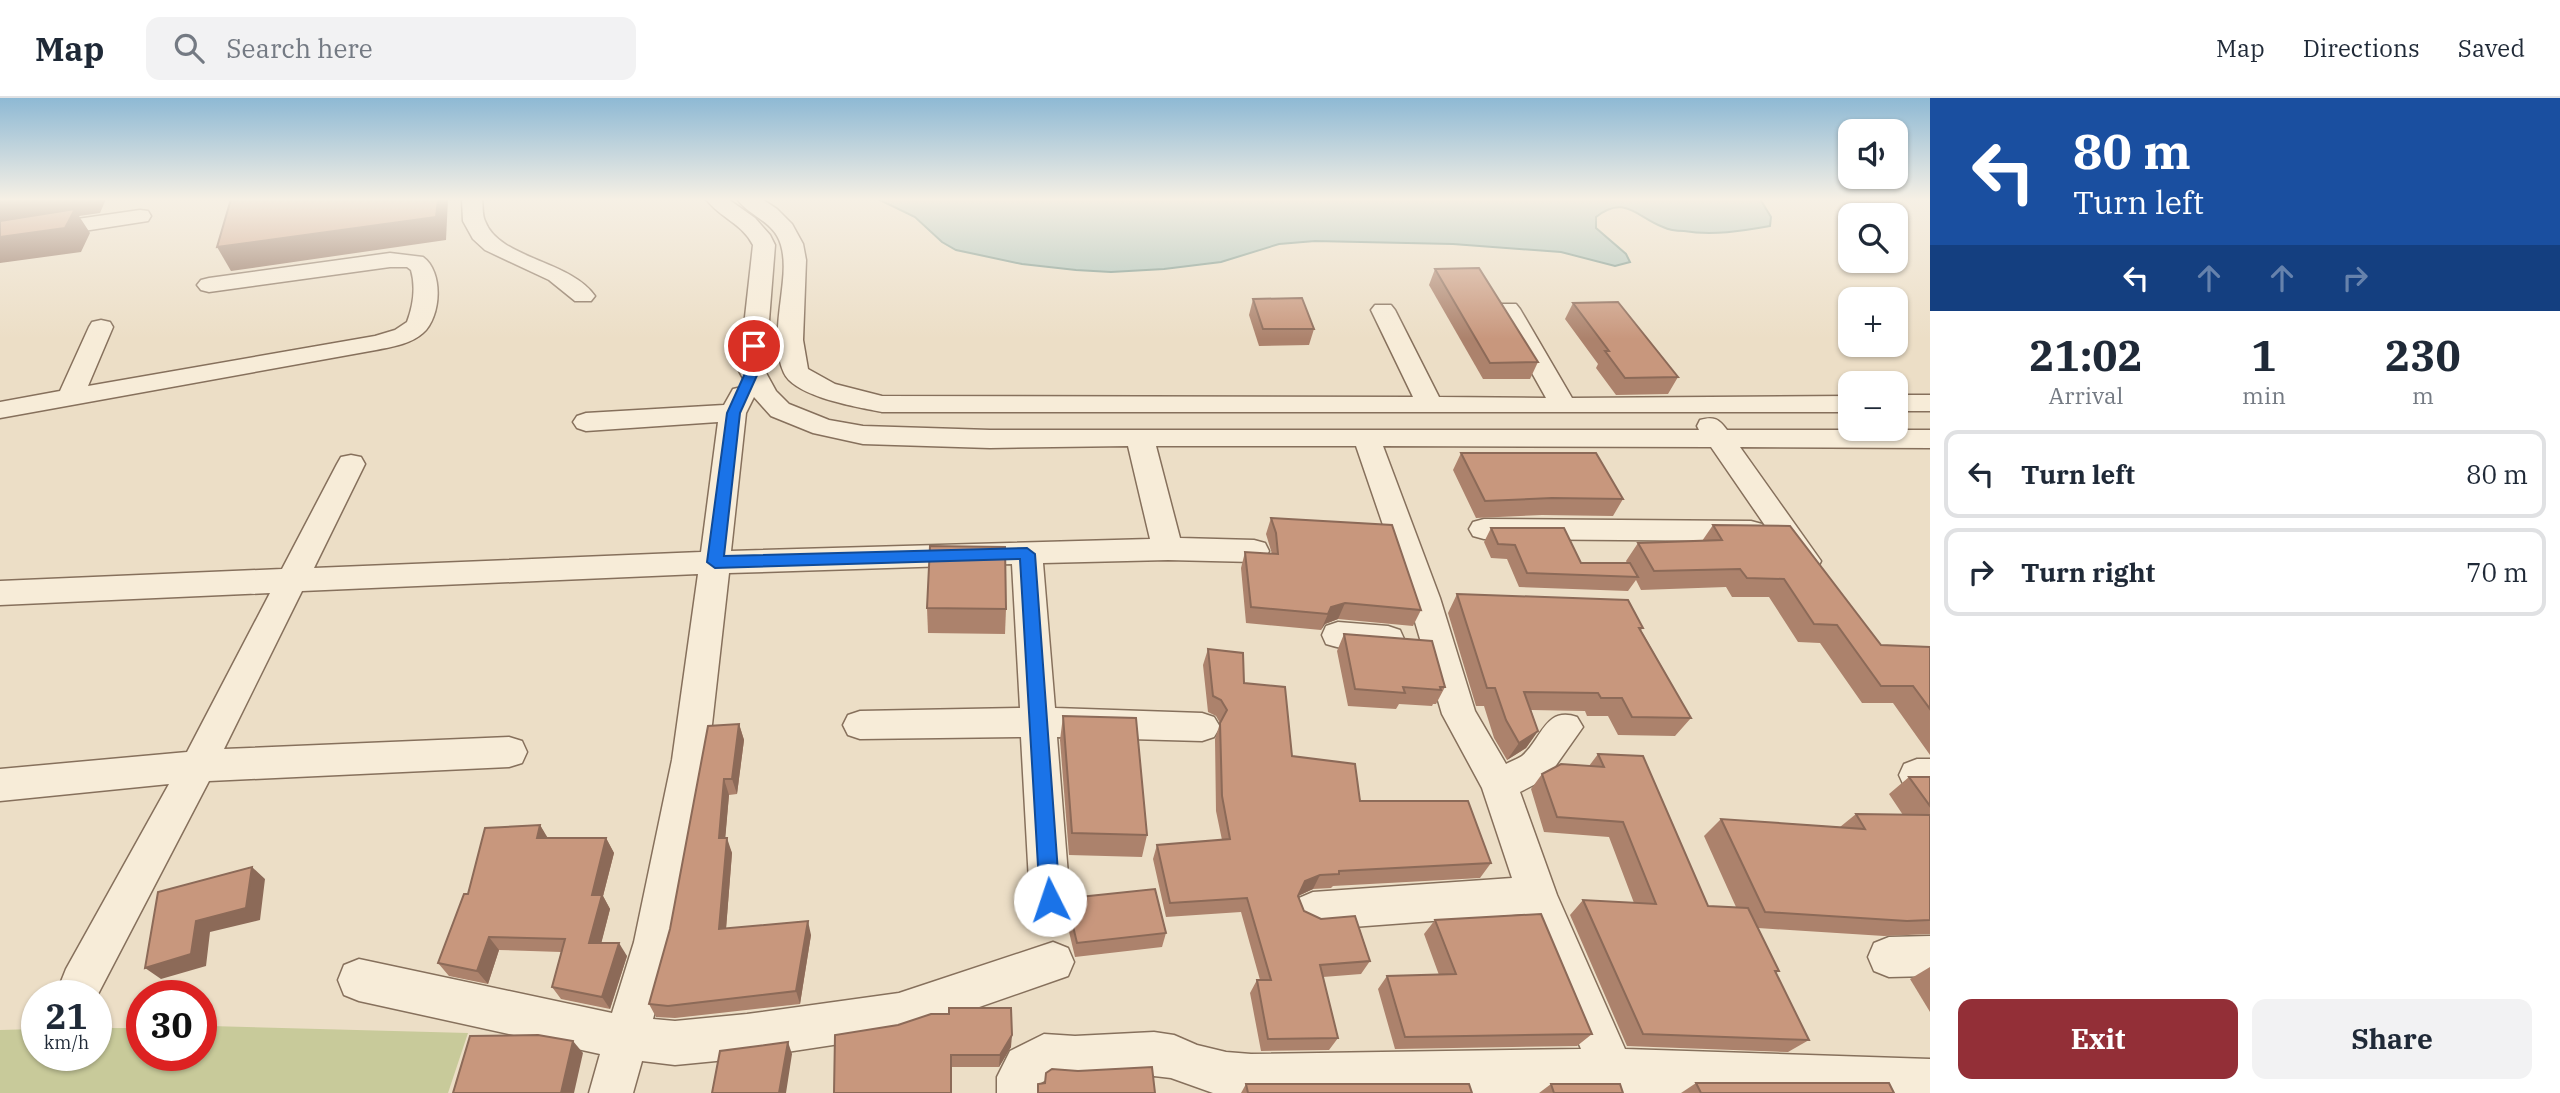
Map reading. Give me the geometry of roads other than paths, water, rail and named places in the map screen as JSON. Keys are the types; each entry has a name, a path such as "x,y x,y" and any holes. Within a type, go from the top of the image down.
{"street":[{"path":"495,245 562,275 575,284 583,296"},
{"path":"611,1093 653,942 690,760 733,413 752,371 764,245"},
{"path":"794,245 796,255 791,340 796,372 812,386 882,404 1838,404"},
{"path":"0,410 400,337 416,327 423,315 425,273 421,266 412,261 390,260 209,285"},
{"path":"1508,309 1564,406"},
{"path":"1382,310 1430,406"},
{"path":"69,398 100,327"},
{"path":"752,371 766,395 780,410 823,428 863,435 990,439 1930,439"},
{"path":"1908,403 1930,403"},
{"path":"1696,405 1824,585"},
{"path":"586,422 733,413"},
{"path":"1140,437 1168,549"},
{"path":"1367,439 1438,599 1438,643 1459,714 1499,785 1537,895 1617,1082"},
{"path":"83,980 198,766 351,464"},
{"path":"1484,529 1784,532"},
{"path":"0,593 293,578 715,562 1168,549 1254,551"},
{"path":"1027,554 1050,900"},
{"path":"1338,635 1438,643"},
{"path":"860,725 1039,722 1202,727"},
{"path":"1499,785 1534,767 1565,727"},
{"path":"0,785 198,766 509,752"},
{"path":"1312,911 1537,895"},
{"path":"1889,957 1930,956"},
{"path":"359,980 627,1038 675,1042 899,1014 1053,962"},
{"path":"1019,1093 1019,1077 1026,1067 1044,1056 1075,1058 1154,1054 1174,1057 1193,1066 1226,1074 1251,1076 1617,1082 1930,1081"}],"water":[{"path":"948,245 1274,245 1221,262 1111,272 1022,264 956,250"},
{"path":"1472,245 1616,245 1630,262 1615,266 1561,252"}]}
